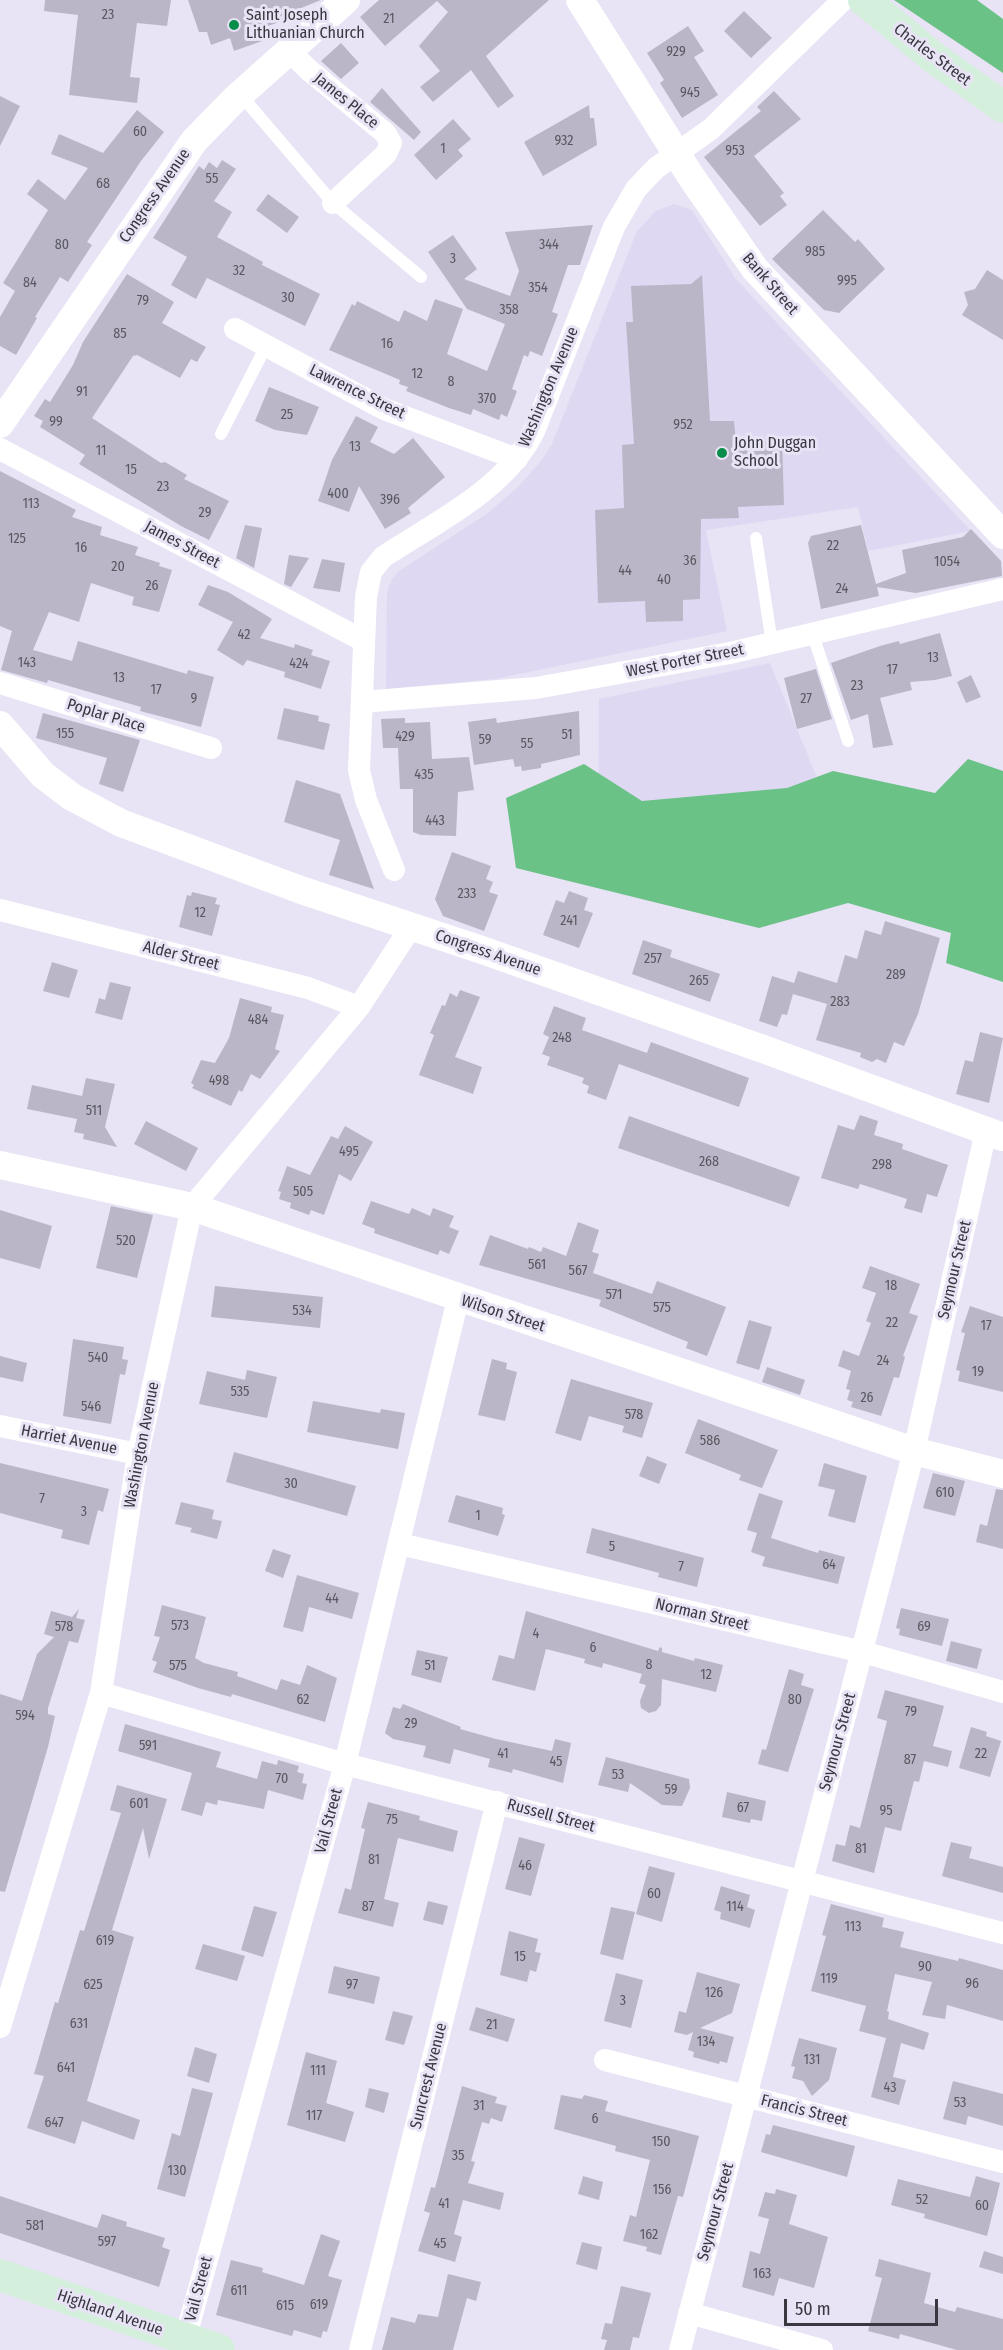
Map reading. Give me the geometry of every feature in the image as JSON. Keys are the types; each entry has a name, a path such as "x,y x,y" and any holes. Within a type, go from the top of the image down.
{"main road":[{"name":"Charles Street","path":"864,0 933,57 1003,107"},
{"name":"Highland Avenue","path":"0,2275 184,2344 219,2350"}],"street":[{"name":"Congress Avenue","path":"0,424 176,163 204,129 240,94 346,0"},
{"name":"Bank Street","path":"580,0 676,154 734,241 765,282 1003,536"},
{"name":"Washington Avenue","path":"394,870 362,784 359,760 368,583 375,564 492,484 518,459 535,429 624,207 646,178 711,129 843,0"},
{"name":"James Place","path":"289,51 385,133 392,143 386,154 333,203"},
{"name":"Lawrence Street","path":"235,329 384,409 518,459"},
{"name":"James Street","path":"0,449 364,641"},
{"name":"West Porter Street","path":"362,702 536,688 772,644 1003,589"},
{"name":"Poplar Place","path":"0,683 211,748"},
{"name":"Congress Avenue","path":"0,725 18,749 43,775 104,815 237,866 752,1045 995,1134"},
{"name":"Alder Street","path":"0,910 308,988 359,1008"},
{"name":"Washington Avenue","path":"0,2027 101,1693 138,1454 192,1207 359,1008 411,927"},
{"name":"Seymour Street","path":"680,2350 995,1134"},
{"name":"Wilson Street","path":"0,1165 192,1207 458,1299 914,1451 1003,1474"},
{"name":"Vail Street","path":"184,2344 345,1764 458,1299"},
{"name":"Harriet Avenue","path":"0,1426 138,1454"},
{"name":"Norman Street","path":"400,1544 862,1652 1003,1692"},
{"name":"Russell Street","path":"101,1693 345,1764 1003,1933"},
{"name":"Suncrest Avenue","path":"360,2350 497,1802"},
{"name":"Francis Street","path":"605,2060 1003,2162"},
{"path":"689,2313 822,2350"}],"lane":[{"path":"240,94 333,203 421,278"},
{"path":"221,434 266,346"},
{"path":"756,537 772,644"},
{"path":"813,635 848,741"}],"shaded area":[{"name":"John Duggan School","path":"674,204 692,210 735,278 971,531 868,551 858,507 706,530 727,631 495,679 386,689 387,592 392,579 399,571 488,513 518,487 541,461 552,444 637,231 656,211"},
{"path":"770,663 833,817 598,835 599,699"}],"green space":[{"path":"894,0 977,0 1003,19 1003,73"},
{"path":"968,759 1003,771 1003,982 946,963 951,933 848,903 759,928 516,868 506,798 584,764 642,801 787,788 833,771 935,793"}],"building":[{"path":"45,0 171,0 167,26 137,23 130,77 140,78 137,103 69,95 78,15 44,11"},
{"name":"Saint Joseph Lithuanian Church","path":"188,0 321,0 284,15 280,22 261,28 265,40 234,51 230,38 211,45 207,32 199,32"},
{"path":"379,0 549,0 486,56 514,96 498,108 471,70 433,102 420,87 440,71 419,46 448,12 437,1 385,46 360,17"},
{"path":"744,11 772,38 751,58 724,31"},
{"path":"688,26 704,51 694,57 718,95 682,118 660,83 664,80 647,53"},
{"path":"341,43 359,63 341,79 321,61"},
{"path":"382,88 421,132 414,140 370,102"},
{"path":"774,91 801,119 754,156 784,193 780,196 787,205 760,226 704,157 761,111 757,107"},
{"path":"0,96 20,106 0,146"},
{"path":"589,105 590,118 594,118 597,145 543,176 524,142"},
{"path":"137,110 164,132 141,161 87,242 92,245 68,282 60,277 35,317 37,318 16,355 0,346 0,317 15,291 3,283 48,210 27,194 38,179 65,200 88,168 51,154 59,134 103,153"},
{"path":"453,119 471,139 458,150 463,156 436,180 414,155"},
{"path":"222,160 236,169 214,201 232,212 217,237 263,262 262,265 320,294 305,326 207,278 196,299 171,285 187,257 153,238 199,166 204,170 209,162 217,168"},
{"path":"268,194 299,217 287,233 256,210"},
{"path":"823,210 855,242 858,239 885,269 839,313 824,310 772,259"},
{"path":"593,225 580,265 568,265 552,312 558,314 542,356 530,351 528,357 524,355 512,389 517,391 507,417 501,414 499,420 473,409 471,415 449,408 406,391 408,387 399,384 400,380 329,350 352,304 355,306 357,301 399,322 404,310 427,321 435,299 463,309 447,354 487,371 505,324 467,309 428,252 453,235 477,269 464,279 510,296 519,271 505,232"},
{"path":"987,270 1003,280 1003,340 962,315 968,305 964,292 975,289"},
{"path":"127,274 174,302 162,323 206,347 197,362 191,359 180,378 137,355 133,356 92,418 161,463 165,462 187,475 184,479 229,501 209,540 181,526 79,464 85,455 40,427 43,421 34,416 45,399 50,402 73,365 83,342"},
{"path":"702,275 710,421 734,421 736,442 782,440 784,505 738,507 739,518 701,519 700,599 683,600 683,621 646,622 645,601 598,603 595,510 624,508 622,445 634,444 626,322 633,322 631,286 691,284"},
{"path":"269,387 319,407 307,435 275,430 255,421"},
{"path":"356,416 378,427 370,442 394,454 413,438 445,477 408,508 411,513 385,529 359,486 349,512 318,501 332,460"},
{"path":"0,471 76,510 72,517 102,527 100,535 138,547 135,555 160,563 159,566 172,570 159,612 132,605 134,597 91,583 79,622 49,612 33,650 72,661 78,641 187,674 188,670 214,677 201,727 140,711 141,707 48,680 47,683 1,670 12,631 0,626"},
{"path":"245,525 262,528 254,568 236,558"},
{"path":"861,525 876,584 906,573 902,550 963,537 971,529 1001,561 1002,576 916,593 877,587 879,596 821,609 808,543 811,536"},
{"path":"289,555 309,558 291,587 284,584"},
{"path":"322,559 345,563 340,592 313,588"},
{"path":"208,585 228,592 272,619 260,638 294,648 295,644 313,650 311,655 330,661 321,689 284,677 285,672 247,660 243,666 217,650 233,622 198,605"},
{"path":"940,633 952,676 910,682 912,690 880,698 893,745 873,748 868,714 851,720 831,663 880,646 899,641 900,644"},
{"path":"816,669 832,719 797,729 784,678"},
{"path":"971,675 981,697 966,703 957,682"},
{"path":"284,708 319,716 318,721 330,724 324,750 277,739"},
{"path":"579,711 580,755 541,764 541,768 522,771 521,766 515,767 513,759 474,765 468,722 496,718 497,723"},
{"path":"43,713 140,740 123,792 99,784 107,758 36,738"},
{"path":"405,718 405,723 430,722 432,759 469,757 474,790 458,792 456,836 421,835 413,832 413,789 400,789 398,748 383,748 381,719"},
{"path":"296,780 340,794 374,889 329,875 340,840 284,822"},
{"path":"452,852 491,866 486,879 493,882 489,892 498,895 484,931 443,916 435,899"},
{"path":"569,891 588,898 584,910 593,913 579,948 543,935 556,900 564,903"},
{"path":"192,892 217,898 215,904 220,905 212,936 179,927 187,895 191,896"},
{"path":"885,921 940,938 918,1014 904,1046 894,1042 886,1063 877,1059 872,1062 860,1057 861,1053 816,1040 827,1004 793,994 787,1015 782,1014 777,1027 759,1021 772,976 794,983 798,971 837,983 845,955 857,959 865,930 881,935"},
{"path":"643,940 672,950 670,957 720,974 710,1002 632,974"},
{"path":"52,962 78,970 69,998 43,991"},
{"path":"110,982 131,987 122,1020 95,1013 99,998 105,1000"},
{"path":"460,990 480,997 455,1057 482,1067 473,1094 419,1075 434,1035 430,1033 442,1005 445,1006 450,993 457,997"},
{"path":"240,998 272,1007 271,1012 284,1015 275,1049 280,1051 260,1079 251,1074 242,1092 239,1090 231,1106 192,1088 194,1085 191,1083 201,1060 215,1063 229,1038"},
{"path":"554,1006 586,1018 582,1030 647,1053 651,1042 749,1078 739,1107 619,1064 606,1100 587,1093 589,1086 582,1083 584,1078 547,1065 550,1057 542,1054 549,1037 543,1034"},
{"path":"980,1032 1003,1038 989,1103 956,1094 965,1060 973,1062"},
{"path":"86,1078 115,1084 105,1127 117,1147 83,1139 84,1134 74,1132 77,1119 27,1109 32,1085 82,1096"},
{"path":"860,1115 878,1121 874,1135 903,1144 902,1149 948,1165 937,1197 927,1194 922,1213 904,1208 907,1199 860,1184 858,1189 821,1178 838,1125 854,1130"},
{"path":"629,1116 800,1177 789,1207 618,1148"},
{"path":"146,1121 198,1148 186,1171 134,1144"},
{"path":"345,1126 373,1142 351,1181 339,1174 324,1215 311,1210 309,1215 290,1208 291,1203 279,1199 281,1192 278,1191 287,1166 310,1175 331,1136 338,1139"},
{"path":"371,1201 409,1214 412,1208 430,1216 433,1208 454,1216 449,1227 459,1231 449,1254 440,1250 438,1255 374,1233 375,1229 362,1224"},
{"path":"111,1206 153,1215 137,1278 96,1268"},
{"path":"0,1210 52,1226 40,1269 0,1258"},
{"path":"578,1222 599,1230 592,1252 599,1254 593,1273 652,1294 657,1281 726,1307 707,1356 686,1348 688,1342 599,1306 601,1300 479,1265 490,1235 528,1249 529,1247 541,1252 543,1247 566,1256"},
{"path":"870,1266 920,1284 909,1313 918,1316 903,1356 905,1357 899,1378 894,1377 881,1416 851,1407 853,1402 847,1400 850,1390 846,1389 851,1371 838,1366 843,1350 859,1356 871,1323 866,1321 876,1293 862,1288"},
{"path":"215,1286 323,1297 320,1328 211,1317"},
{"path":"970,1306 1003,1317 1003,1392 958,1381 960,1371 956,1370 965,1333 961,1332"},
{"path":"749,1320 772,1327 759,1370 736,1363"},
{"path":"73,1339 124,1347 122,1359 128,1360 125,1375 120,1374 111,1424 63,1416"},
{"path":"0,1356 27,1363 23,1382 0,1377"},
{"path":"492,1359 507,1363 506,1369 517,1372 505,1421 478,1415"},
{"path":"767,1367 805,1380 800,1395 762,1382"},
{"path":"247,1370 277,1377 267,1418 199,1404 207,1371 245,1380"},
{"path":"571,1379 653,1403 642,1438 622,1432 624,1426 589,1416 581,1441 555,1433"},
{"path":"313,1401 380,1413 381,1409 405,1413 398,1449 307,1432"},
{"path":"698,1419 778,1450 762,1488 739,1480 741,1475 685,1453"},
{"path":"234,1452 356,1486 347,1516 226,1482"},
{"path":"647,1456 667,1464 659,1484 639,1476"},
{"path":"0,1463 109,1489 103,1512 98,1510 89,1545 61,1538 63,1530 0,1513"},
{"path":"824,1463 867,1476 855,1523 828,1516 835,1490 818,1486"},
{"path":"933,1473 965,1481 955,1516 923,1508"},
{"path":"996,1489 1003,1490 1003,1549 976,1542 980,1524 987,1526"},
{"path":"759,1493 783,1501 771,1538 818,1553 819,1550 845,1557 838,1584 762,1566 765,1557 751,1552 757,1533 747,1530"},
{"path":"456,1495 503,1508 502,1514 505,1515 498,1536 448,1522"},
{"path":"181,1502 214,1510 212,1519 222,1521 217,1539 190,1532 192,1528 175,1524"},
{"path":"592,1528 704,1558 697,1587 658,1577 659,1573 586,1553"},
{"path":"273,1549 291,1555 283,1578 265,1571"},
{"path":"297,1575 359,1593 352,1619 309,1607 303,1632 283,1627"},
{"path":"162,1605 206,1617 195,1658 204,1663 238,1672 237,1676 277,1690 281,1679 300,1685 307,1665 337,1678 325,1722 232,1694 231,1697 198,1688 153,1672 157,1662 152,1660 160,1637 154,1636"},
{"path":"901,1608 949,1619 942,1646 899,1635 900,1629 896,1628"},
{"path":"79,1609 76,1618 85,1620 78,1643 69,1641 48,1708 48,1714 55,1716 48,1747 5,1892 0,1891 0,1694 22,1701 37,1654 54,1637 44,1634 51,1611 72,1617"},
{"path":"526,1611 658,1651 660,1647 662,1652 694,1661 695,1658 723,1665 716,1692 662,1679 661,1705 656,1711 649,1713 641,1708 640,1701 646,1685 639,1683 642,1674 603,1663 602,1668 584,1663 585,1659 546,1649 535,1691 492,1680 499,1655 514,1659"},
{"path":"951,1641 982,1649 977,1669 946,1661"},
{"path":"417,1650 448,1657 441,1683 411,1675"},
{"path":"789,1669 804,1674 801,1685 814,1689 788,1772 758,1764 762,1749 766,1750"},
{"path":"885,1690 944,1706 933,1746 952,1751 948,1767 924,1761 919,1782 914,1781 901,1831 885,1827 874,1873 832,1861 836,1844 845,1846 850,1825 860,1828 887,1721 877,1718"},
{"path":"403,1704 461,1727 460,1729 496,1739 552,1751 555,1739 571,1743 563,1783 513,1769 512,1773 488,1767 490,1759 454,1749 450,1764 423,1757 426,1746 393,1739 385,1733 393,1707 400,1709"},
{"path":"125,1724 221,1752 216,1767 257,1779 262,1761 277,1765 278,1760 299,1766 297,1772 304,1774 302,1783 307,1784 303,1800 268,1790 264,1809 218,1800 217,1805 206,1802 202,1816 181,1810 192,1773 118,1751"},
{"path":"971,1727 987,1732 986,1736 1001,1741 990,1777 959,1768"},
{"path":"606,1757 689,1779 690,1788 682,1806 662,1805 630,1783 628,1792 598,1785"},
{"path":"117,1785 167,1799 149,1859 143,1828 112,1930 134,1937 87,2101 140,2120 134,2140 82,2121 75,2144 27,2128 44,2076 34,2074 55,2002 58,2003 80,1930 84,1931 121,1813 110,1810"},
{"path":"727,1792 766,1801 762,1821 751,1819 750,1823 722,1817"},
{"path":"368,1802 420,1816 419,1820 458,1831 453,1852 398,1838 384,1899 399,1903 393,1927 338,1913 345,1888 351,1890 365,1829 361,1828"},
{"path":"519,1837 545,1844 531,1896 505,1889"},
{"path":"951,1842 972,1847 969,1858 1003,1867 1003,1893 942,1876"},
{"path":"649,1866 675,1873 662,1922 636,1914"},
{"path":"721,1886 750,1895 747,1907 755,1910 750,1928 720,1919 721,1912 714,1910"},
{"path":"428,1901 448,1906 443,1925 423,1920"},
{"path":"831,1904 884,1918 882,1927 904,1932 900,1947 958,1961 959,1958 1003,1970 1003,2021 947,2005 945,2019 922,2015 932,1982 895,1974 887,2011 889,2012 888,2019 929,2033 924,2050 901,2043 893,2077 906,2080 899,2105 871,2097 886,2038 859,2031 866,2006 811,1991 826,1936 822,1935"},
{"path":"254,1906 277,1912 263,1957 241,1950"},
{"path":"611,1907 635,1912 623,1960 600,1954"},
{"path":"509,1931 538,1939 535,1952 541,1953 536,1972 530,1970 527,1982 500,1975"},
{"path":"203,1944 245,1956 237,1981 195,1969"},
{"path":"334,1966 380,1977 374,2004 328,1993"},
{"path":"697,1972 740,1984 732,2013 700,2028 734,2037 727,2063 720,2061 719,2064 693,2057 694,2052 688,2050 693,2032 687,2035 674,2032 679,2011 686,2013"},
{"path":"616,1973 643,1980 631,2028 604,2021"},
{"path":"476,2007 515,2019 508,2042 469,2030"},
{"path":"393,2011 413,2016 404,2045 385,2040"},
{"path":"799,2038 837,2048 829,2080 812,2096 803,2081 792,2078 795,2067 791,2066"},
{"path":"195,2047 217,2054 209,2083 187,2076"},
{"path":"306,2052 337,2061 326,2103 354,2112 345,2142 287,2125"},
{"path":"953,2081 1003,2094 1003,2126 968,2116 966,2125 943,2119"},
{"path":"462,2086 497,2097 495,2103 507,2106 502,2122 491,2118 489,2124 482,2122 471,2161 475,2162 468,2183 504,2193 500,2210 463,2200 454,2234 462,2237 455,2262 418,2251 430,2213 424,2211 431,2187 435,2188"},
{"path":"192,2088 213,2093 185,2197 157,2189 172,2133 180,2136"},
{"path":"369,2088 389,2093 384,2113 365,2107"},
{"path":"561,2095 582,2099 584,2095 608,2101 605,2111 699,2136 683,2197 678,2196 661,2255 646,2251 647,2247 623,2241 630,2215 636,2217 650,2160 615,2151 616,2146 554,2129"},
{"path":"773,2125 855,2146 847,2177 761,2152 766,2134 770,2135"},
{"path":"583,2176 603,2182 599,2200 578,2194"},
{"path":"976,2176 1000,2183 987,2236 924,2218 925,2214 891,2205 898,2179 970,2197"},
{"path":"776,2189 797,2195 789,2224 828,2237 814,2288 779,2278 774,2296 742,2287 750,2251 760,2254 769,2219 758,2216 765,2192 775,2194"},
{"path":"0,2196 97,2228 102,2214 127,2222 126,2226 165,2238 162,2247 170,2250 159,2287 0,2233"},
{"path":"321,2234 340,2241 328,2276 342,2280 327,2332 323,2331 321,2338 294,2330 292,2336 216,2315 231,2260 263,2268 262,2272 304,2285"},
{"path":"582,2242 602,2247 597,2270 576,2264"},
{"path":"984,2251 1003,2257 1003,2274 979,2267"},
{"path":"879,2259 931,2273 924,2303 955,2312 957,2307 1003,2319 1003,2350 957,2350 900,2334 899,2339 868,2331 882,2278 875,2276"},
{"path":"448,2274 481,2282 476,2301 467,2298 453,2350 382,2350 391,2317 415,2323 418,2314 438,2317"},
{"path":"621,2286 651,2293 639,2338 633,2337 630,2350 604,2350 607,2340 601,2339 605,2323 612,2324"}],"place":[{"name":"Saint Joseph Lithuanian Church","path":"234,25"},
{"name":"John Duggan School","path":"722,453"}]}
